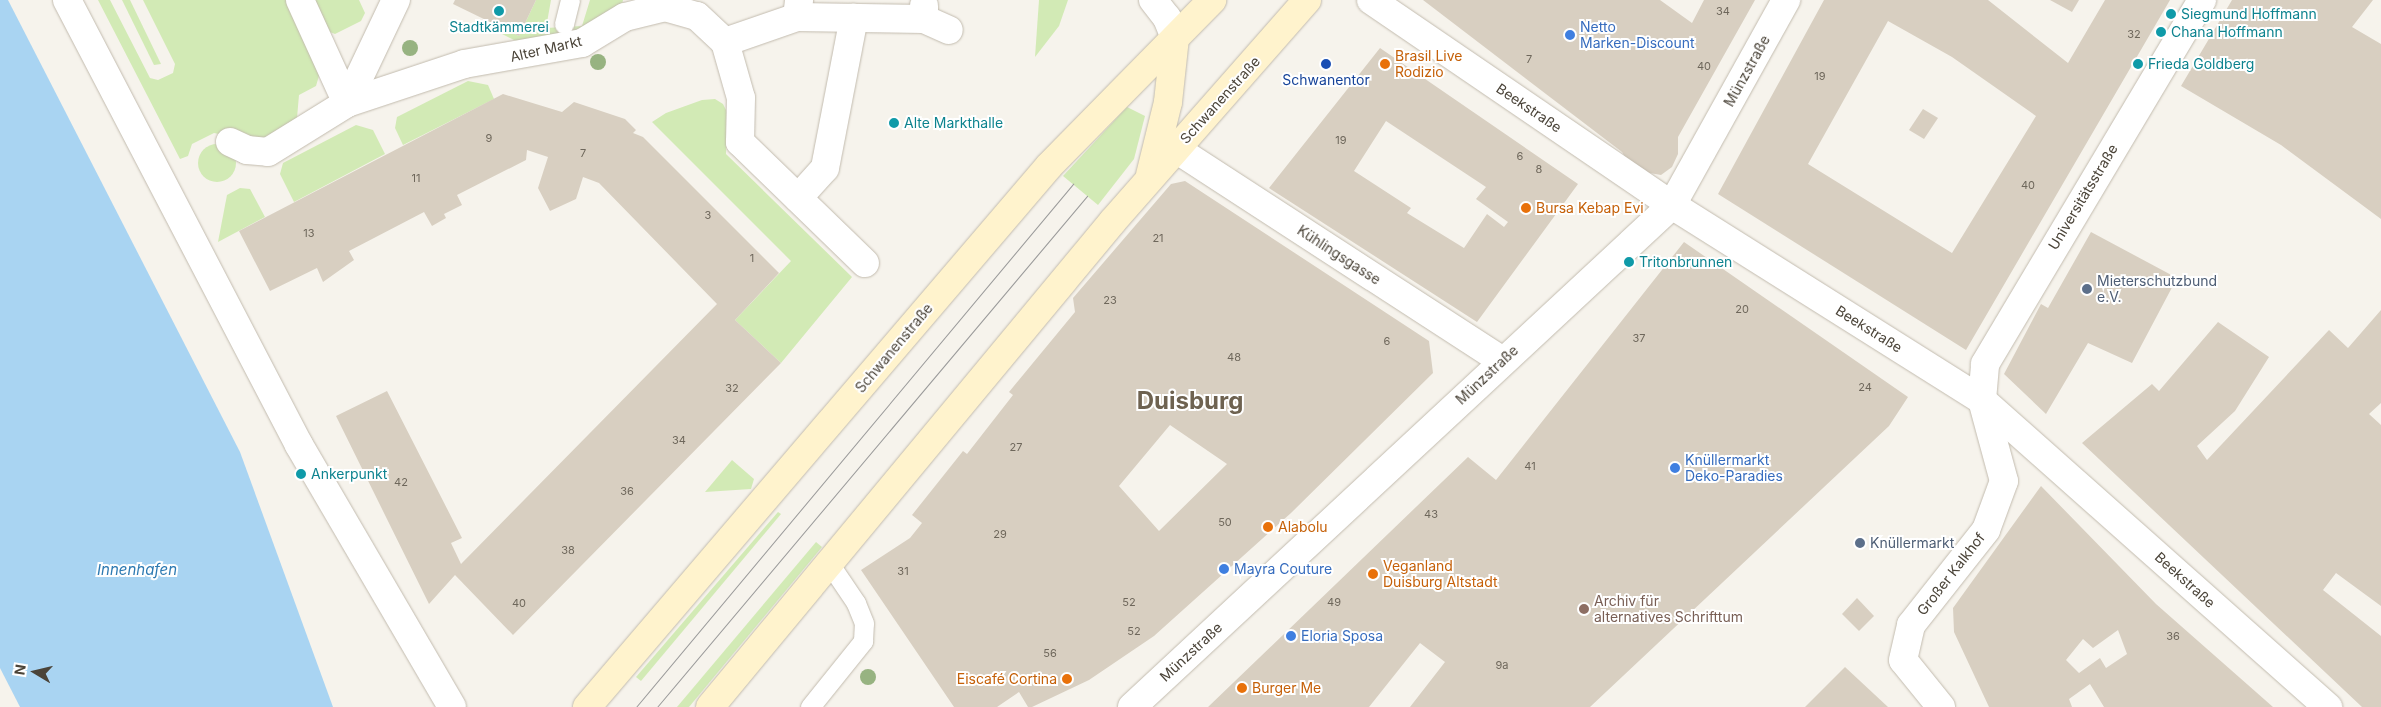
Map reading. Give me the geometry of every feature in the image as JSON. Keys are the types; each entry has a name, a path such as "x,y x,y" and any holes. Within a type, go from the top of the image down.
{"main road":[{"name":"Schwanenstraße","path":"587,707 1048,166 1212,0"},
{"name":"Schwanenstraße","path":"710,707 1149,178 1307,0"},
{"path":"1149,178 1168,102 1175,38"}],"street":[{"path":"66,0 299,445 452,707"},
{"path":"300,0 347,103"},
{"path":"347,103 396,0"},
{"path":"1154,0 1167,18 1175,38"},
{"name":"Beekstraße","path":"1371,0 1672,205 1982,400 2328,707"},
{"name":"Münzstraße","path":"1132,707 1672,205 1786,0"},
{"name":"Universitätsstraße","path":"1982,400 1985,364 2009,319 2202,0"},
{"name":"Alter Markt","path":"230,142 247,150 268,152 347,103 464,64 582,43 625,17 664,4 697,16 725,42"},
{"path":"865,263 740,142 741,98 725,42 798,8 854,18 924,12 948,30"},
{"path":"798,198 825,168 854,52 854,18"},
{"name":"Kühlingsgasse","path":"1176,149 1502,361"},
{"name":"Großer Kalkhof","path":"1941,707 1903,660 1911,624 1986,530 2004,481 1982,400"}],"lane":[{"path":"564,24 570,0"},
{"path":"810,707 863,641 864,623 856,604 829,563"}],"green space":[{"path":"98,0 110,0 150,78 158,80 173,73 175,64 143,0 288,0 321,69 316,86 299,95 297,118 257,142 214,133 192,144 188,156 180,159"},
{"path":"122,0 130,0 161,64 154,65"},
{"path":"308,0 359,0 365,13 361,21 335,34 322,29"},
{"path":"536,0 551,0 546,28 582,26 590,0 623,0 621,9 582,33 518,42 490,28 492,24 519,36"},
{"path":"1039,0 1068,0 1059,26 1035,57"},
{"path":"468,81 488,85 494,99 403,145 395,128 397,117"},
{"path":"715,99 723,104 727,112 726,154 852,277 781,363 735,320 791,261 652,122 666,113 702,100"},
{"path":"1127,107 1145,116 1134,159 1098,205 1063,176"},
{"path":"356,125 373,130 385,154 294,202 280,174 283,163"},
{"path":"217,144 230,150 236,163 230,176 217,182 204,176 198,163 204,150"},
{"path":"240,188 250,189 265,217 218,242 227,195"},
{"path":"732,460 754,479 751,489 705,492"},
{"path":"778,512 781,514 641,681 636,677"},
{"path":"816,542 822,547 689,707 677,707"}],"water":[{"name":"Innenhafen","path":"0,0 8,0 240,452 333,707 20,707 0,668"}],"building":[{"name":"Stadtkämmerei","path":"455,0 536,0 519,36 453,4"},
{"path":"1423,0 1660,0 1692,23 1704,0 1755,0 1678,137 1678,154 1672,167 1661,175 1633,170 1622,152"},
{"path":"1824,0 1988,0 2068,63 2105,0 2170,0 1966,350 1718,194","holes":["1888,21 1952,57 2036,116 1952,253 1808,164"]},
{"path":"2050,0 2079,0 2072,12"},
{"path":"2232,0 2373,0 2352,27 2381,44 2381,219 2281,145 2181,86"},
{"path":"1380,48 1578,184 1477,322 1269,188","holes":["1386,121 1486,187 1476,199 1508,222 1504,227 1487,214 1464,248 1407,213 1411,208 1354,171"]},
{"path":"503,94 562,112 574,102 625,119 636,130 633,133 643,137 779,273 735,320 781,363 513,635 455,575 429,604 336,416 387,391 462,538 451,543 461,564 717,304 599,183 583,177 576,199 550,211 538,188 548,157 527,150 526,160 457,195 462,205 444,214 446,218 432,226 424,212 349,251 354,260 323,282 317,268 270,291 239,231"},
{"path":"1923,109 1938,118 1924,139 1909,130"},
{"path":"1185,181 1429,341 1433,373 1291,513 1154,636 1089,680 1032,707 1028,707 1019,692 997,707 954,707 861,570 910,538 922,523 912,515 963,451 967,454 1013,395 1009,392 1075,312 1073,298 1171,184","holes":["1170,425 1227,464 1159,531 1119,486"]},
{"path":"2091,232 2177,278 2132,363 2088,343 2046,414 2004,374 2041,304 2048,308"},
{"name":"Knüllermarkt Deko-Paradies","path":"1684,242 1908,397 1889,426 1590,707 1410,707 1445,662 1420,643 1369,707 1208,707 1468,457 1496,480"},
{"path":"2381,310 2381,403 2369,414 2381,425 2381,606 2336,573 2323,590 2381,636 2381,707 2362,707 2082,443 2152,384 2159,391 2218,322 2269,357 2235,411 2197,446 2207,460 2329,330 2348,348"},
{"path":"2041,486 2156,604 2273,707 2104,707 2090,684 2069,699 2072,707 1989,707 1954,632 1953,608","holes":["2118,630 2127,654 2106,668 2100,658 2079,673 2066,660 2083,639 2093,648"]},
{"path":"1857,598 1874,616 1859,631 1842,614"},
{"path":"1845,667 1888,707 1805,707"}],"tram line":[{"path":"636,707 1073,184"},
{"path":"657,707 1087,196"}],"place":[{"name":"Stadtkämmerei","path":"499,11"},
{"name":"Siegmund Hoffmann","path":"2171,14"},
{"name":"Chana Hoffmann","path":"2161,32"},
{"name":"Netto Marken-Discount","path":"1570,35"},
{"name":"Schwanentor","path":"1326,64"},
{"name":"Brasil Live Rodizio","path":"1385,64"},
{"name":"Frieda Goldberg","path":"2138,64"},
{"name":"Alte Markthalle","path":"894,123"},
{"name":"Bursa Kebap Evi","path":"1526,208"},
{"name":"Tritonbrunnen","path":"1629,262"},
{"name":"Mieterschutzbund e.V.","path":"2087,289"},
{"name":"Knüllermarkt Deko-Paradies","path":"1675,468"},
{"name":"Ankerpunkt","path":"301,474"},
{"name":"Alabolu","path":"1268,527"},
{"name":"Knüllermarkt","path":"1860,543"},
{"name":"Mayra Couture","path":"1224,569"},
{"name":"Veganland Duisburg Altstadt","path":"1373,574"},
{"name":"Archiv für alternatives Schrifttum","path":"1584,609"},
{"name":"Eloria Sposa","path":"1291,636"},
{"name":"Eiscafé Cortina","path":"1067,679"},
{"name":"Burger Me","path":"1242,688"}],"district":[{"name":"Duisburg","path":"1190,401"}]}
